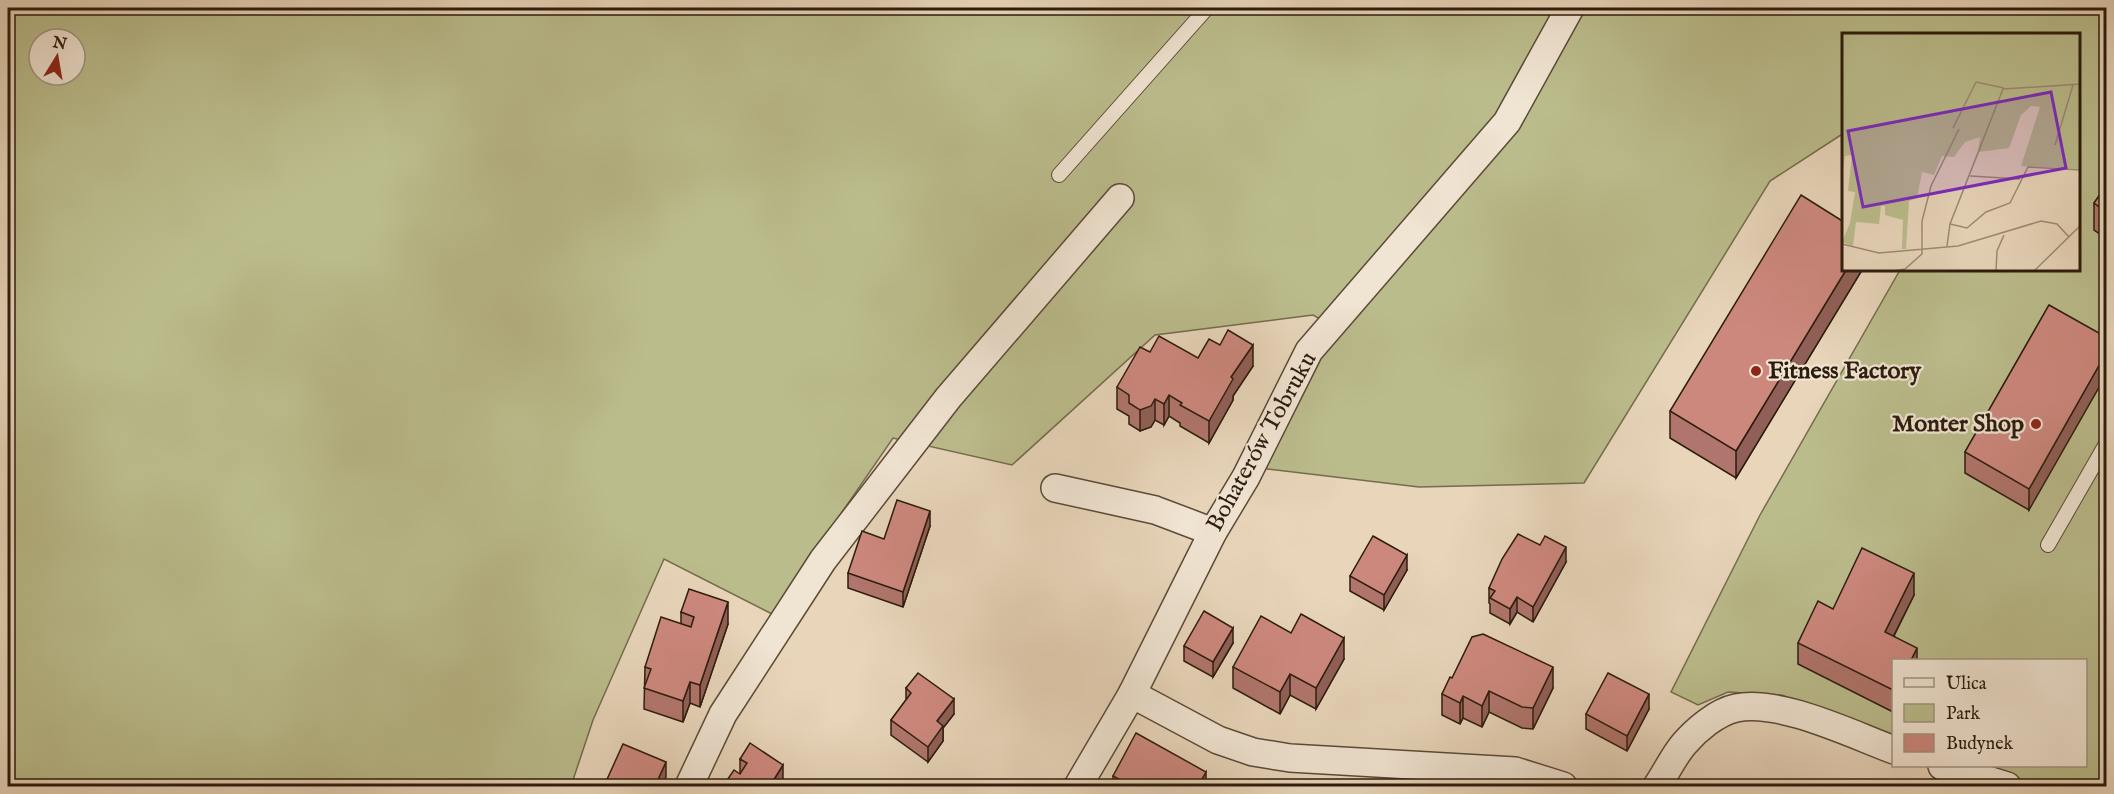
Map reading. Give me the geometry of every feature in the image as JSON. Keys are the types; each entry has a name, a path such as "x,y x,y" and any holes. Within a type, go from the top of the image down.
{"street":[{"name":"Bohaterów Tobruku","path":"1078,786 1132,694 1213,532 1246,477 1309,351 1507,122 1570,8"},
{"path":"689,786 723,714 823,560 948,398 1120,198"},
{"path":"1055,488 1155,510 1213,532"},
{"path":"1132,694 1218,740 1253,752 1290,758 1515,771 1563,786"},
{"path":"1657,786 1683,745 1713,719 1734,708 1758,706 1800,716 1892,750"},
{"path":"1948,767 2007,786"}],"lane":[{"path":"1059,175 1207,8"},
{"path":"2048,545 2106,444"}],"green space":[{"path":"8,8 2106,8 2106,786 2036,786 1973,767 2087,767 2087,659 1892,659 1892,740 1782,695 1728,692 1698,705 1671,692 1760,515 1899,272 2081,272 2081,33 1842,33 1842,134 1770,181 1584,483 1419,487 1267,469 1258,445 1333,326 1313,315 1155,335 1012,465 893,438 772,614 664,559 593,720 571,786 8,786"}],"building":[{"path":"2106,186 2106,212 2094,203"},
{"name":"Fitness Factory","path":"1801,195 1842,221 1842,272 1845,272 1736,451 1670,411"},
{"name":"Monter Shop","path":"2049,305 2106,337 2106,353 2029,489 1965,452"},
{"path":"1228,330 1253,345 1231,377 1233,379 1209,421 1180,405 1182,403 1169,395 1164,404 1155,399 1151,406 1140,410 1129,403 1129,395 1117,387 1140,347 1150,352 1159,336 1198,358 1209,339 1220,345"},
{"path":"897,500 930,511 903,592 848,573 862,531 884,539"},
{"path":"1518,534 1540,545 1545,536 1566,547 1533,607 1517,597 1510,609 1490,598 1495,591 1489,588 1502,559"},
{"path":"1373,536 1407,555 1384,595 1350,576"},
{"path":"1862,548 1914,573 1885,632 1917,648 1912,659 1892,659 1892,690 1798,643 1818,601 1833,609"},
{"path":"689,589 728,602 700,685 690,682 683,701 644,688 651,669 645,667 661,617 691,627 694,617 681,612"},
{"path":"1204,611 1233,628 1213,662 1184,646"},
{"path":"1301,614 1344,638 1316,688 1290,674 1280,692 1233,667 1261,616 1291,633"},
{"path":"1483,634 1553,667 1533,708 1522,707 1489,691 1482,706 1463,696 1460,703 1442,694 1472,637"},
{"path":"918,673 954,699 937,721 943,726 928,747 891,720 911,693 906,688"},
{"path":"1608,673 1649,694 1627,736 1586,714"},
{"path":"1136,733 1206,772 1198,786 1132,786 1113,776"},
{"path":"750,743 783,765 773,781 781,786 723,786 734,770 740,774 747,763 740,759"},
{"path":"623,744 666,762 655,786 604,786"}],"place":[{"name":"Fitness Factory","path":"1756,371"},
{"name":"Monter Shop","path":"2036,424"}]}
